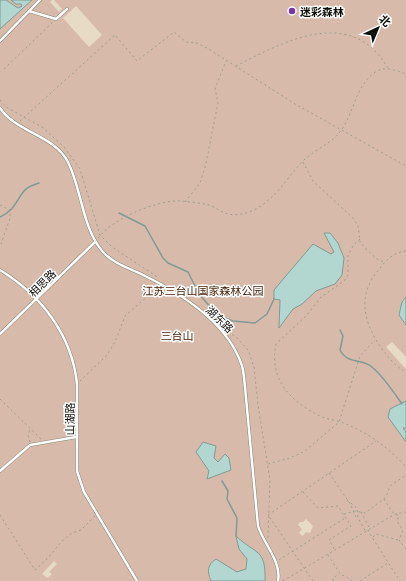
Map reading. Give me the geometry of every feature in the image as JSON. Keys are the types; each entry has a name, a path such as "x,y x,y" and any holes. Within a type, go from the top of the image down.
{"lane":[{"path":"0,41 40,0"},
{"path":"29,11 56,19 67,9"},
{"name":"湖东路","path":"0,108 8,118 17,125 58,150 68,162 95,242 104,253 119,265 162,283 188,300 228,337 242,364 258,526 262,538 278,570 278,581"},
{"name":"相思路","path":"0,334 38,299 95,242"},
{"name":"山湖路","path":"0,270 16,280 38,299 63,335 76,369 77,471 84,492 98,512 123,560 137,581"},
{"path":"0,471 30,445 76,437"}],"path":[{"path":"4,69 56,19"},
{"path":"17,125 23,116 114,35 137,61 174,32 186,42 197,43 295,104 406,166"},
{"path":"235,66 300,38 316,34 335,32 349,34 364,42 378,52 389,70"},
{"path":"185,202 200,183 205,168 218,103 215,89 226,60"},
{"path":"95,242 100,235 123,219 159,204 185,202 209,205 227,214 244,214 260,207 286,183 302,161 341,130 364,83 371,76 378,70 389,70 406,74"},
{"path":"0,100 6,107 42,127 64,147 80,170 100,235 112,247 152,273 162,283 125,316 115,342 107,355 77,384"},
{"path":"302,161 313,181 353,218 358,226 360,242 371,254 385,262"},
{"path":"0,205 10,210 10,215 0,247"},
{"path":"360,239 353,246 348,256 348,275 344,281 321,297 307,315 276,344 274,367 288,395 320,416 339,422 376,440 392,452 406,466"},
{"path":"406,251 401,252 385,262 378,270 366,296 365,318 375,340 390,360 398,368 406,372"},
{"path":"223,329 236,337 248,350 254,367 258,405 270,480 268,540"},
{"path":"267,464 290,458 305,450 339,422 356,365 360,356 375,340"},
{"path":"0,399 44,442"},
{"path":"30,429 28,435 30,445"},
{"path":"268,515 376,440"},
{"path":"329,473 347,500 355,516 372,538 400,581"},
{"path":"344,514 355,511 365,512 384,499 390,486 406,475"},
{"path":"302,492 318,508 338,506 351,526 329,540 335,550"},
{"path":"384,499 392,512 399,516 397,521 403,530 399,540"},
{"path":"347,500 357,508 358,518"},
{"path":"0,515 35,570 48,558 62,541 72,533 82,530 98,512"},
{"path":"361,512 369,527 367,531"},
{"path":"283,581 396,514 406,512"},
{"path":"268,515 313,581"},
{"path":"275,562 346,518"},
{"path":"372,538 376,534 399,540 406,549"},
{"path":"328,555 339,574 352,581"},
{"path":"360,581 388,563"},
{"path":"333,581 333,578 339,574"}],"green space":[{"name":"三台山","path":"0,0 406,0 406,581 0,581"}],"water":[{"path":"0,0 6,0 18,8 22,6 21,4 16,4 11,0 32,0 0,29"},
{"path":"324,233 330,233 338,243 344,258 342,275 335,284 316,291 302,304 293,309 279,328 280,300 274,299 274,290 313,244 331,254 334,252"},
{"path":"406,297 406,325 399,315 402,302"},
{"path":"406,401 406,428 403,428 406,432 406,442 388,417 390,409"},
{"path":"203,442 216,446 214,458 218,462 225,454 229,458 231,470 207,479 209,471 196,452"},
{"path":"236,536 262,557 265,570 265,581 211,581 209,566 216,559 237,572 246,569 247,559 239,549"}],"building":[{"path":"54,0 62,9 59,12 50,2"},
{"path":"76,6 102,35 89,47 63,18"},
{"path":"392,342 406,357 406,369 386,347"},
{"path":"306,519 313,526 310,533 306,532 303,536 299,533 302,529 298,525"},
{"path":"54,561 57,564 49,572 52,574 48,578 42,574"}],"waterway":[{"path":"0,217 12,208 26,189 39,183"},
{"path":"119,213 145,226 163,258 168,263 188,272 199,294 220,316 233,321 255,323 267,314 274,299"},
{"path":"340,330 343,336 340,350 343,355 351,360 368,364 372,367 384,379 402,404"},
{"path":"222,481 228,491 227,499 237,518 236,536"}],"place":[{"name":"迷彩森林","path":"292,11"}],"park label":[{"name":"江苏三台山国家森林公园","path":"203,290"}]}
